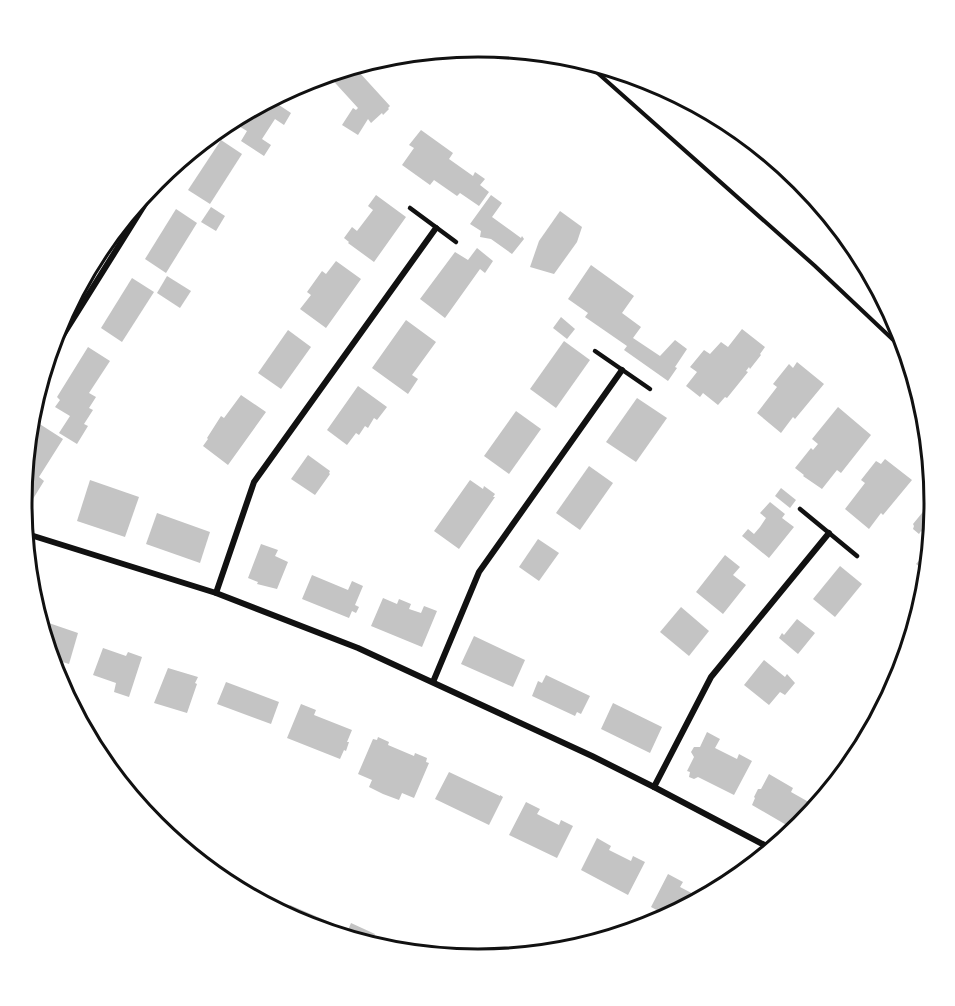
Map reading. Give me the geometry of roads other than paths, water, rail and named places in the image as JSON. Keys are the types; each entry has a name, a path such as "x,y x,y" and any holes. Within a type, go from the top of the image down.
{"street":[{"path":"65,332 141,210"},
{"path":"216,593 254,482 436,228"},
{"path":"433,682 479,572 622,369"},
{"path":"654,787 711,677 829,533"},
{"path":"32,536 216,593 358,648 654,787 764,845"}],"lane":[{"path":"410,208 456,242"},
{"path":"595,351 650,389"},
{"path":"800,509 857,556"}]}
